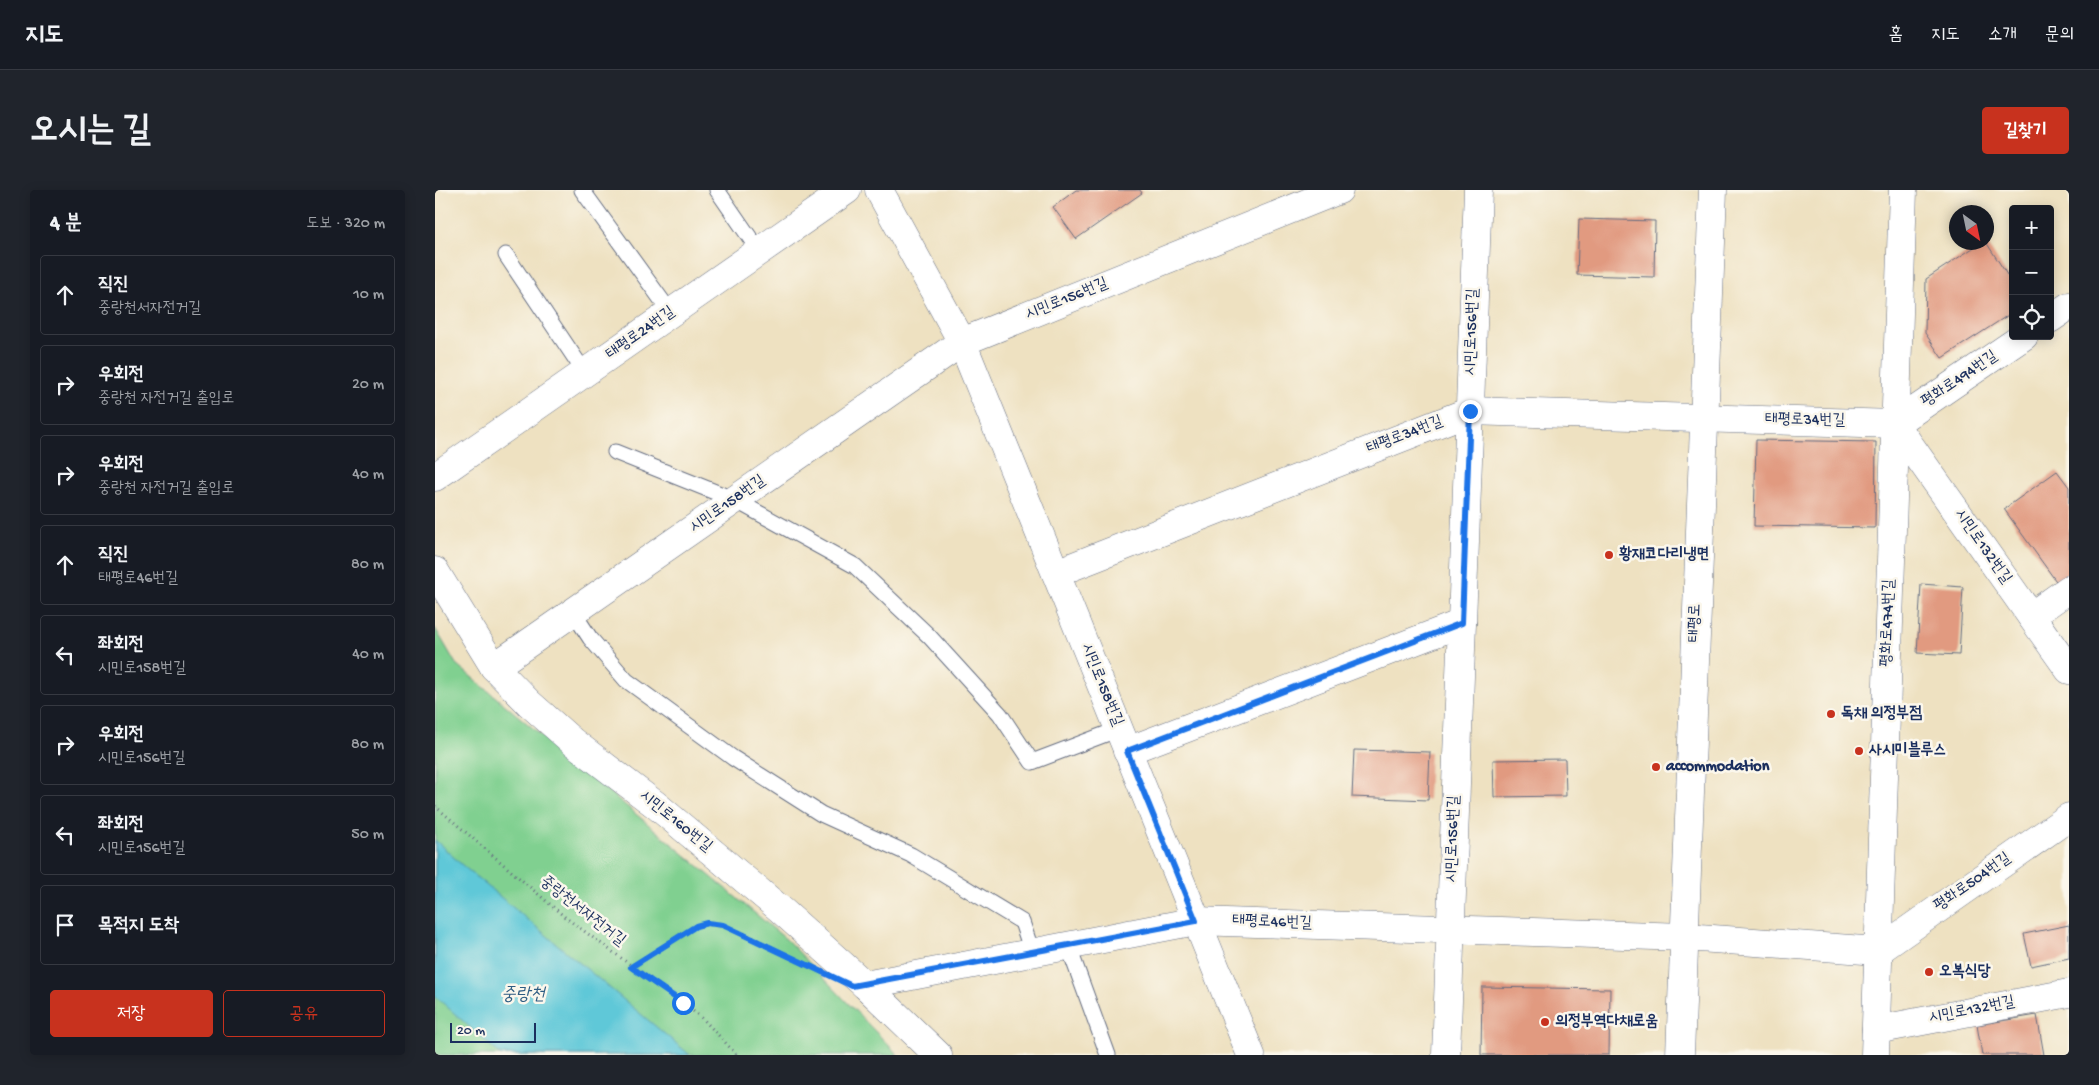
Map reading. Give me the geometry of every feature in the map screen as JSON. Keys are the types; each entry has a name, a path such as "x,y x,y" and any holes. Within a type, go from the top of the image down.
{"street":[{"name":"태평로24번길","path":"435,478 847,190"},
{"name":"시민로158번길","path":"879,190 962,342 1251,1055"},
{"name":"시민로156번길","path":"962,342 1339,190"},
{"name":"시민로156번길","path":"1446,1055 1478,190"},
{"name":"태평로","path":"1680,1055 1713,190"},
{"name":"평화로474번길","path":"1875,1042 1895,424 1909,194"},
{"path":"2054,316 2069,306"},
{"name":"평화로494번길","path":"1895,424 2018,340"},
{"name":"시민로158번길","path":"494,667 962,342"},
{"name":"태평로34번길","path":"1056,573 1470,411 1895,424"},
{"name":"시민로132번길","path":"1895,424 2069,670"},
{"name":"시민로160번길","path":"435,571 494,667 529,703 573,742 656,805 781,909 865,984 938,1055"},
{"path":"2031,616 2069,589"},
{"path":"1123,740 1462,623"},
{"name":"평화로504번길","path":"1878,951 2069,817"},
{"name":"태평로46번길","path":"865,984 1196,921 1685,938 1878,951"},
{"name":"시민로132번길","path":"1875,1042 2069,993"}],"lane":[{"path":"582,190 671,313"},
{"path":"717,190 759,251"},
{"path":"506,255 585,373"},
{"path":"615,452 735,500 855,566 929,636 1001,714 1032,762 1123,740"},
{"path":"573,612 590,638 626,680 733,758 821,814 911,855 1022,922 1032,952"},
{"path":"1068,945 1109,1055"}],"path":[{"name":"중랑천서자전거길","path":"435,806 566,918 704,1020 737,1055"},
{"path":"631,967 696,926 707,923 723,925 792,958"}],"green space":[{"path":"435,628 456,664 787,940 898,1055 435,1055"}],"water":[{"name":"중랑천","path":"435,840 462,865 690,1055 501,1055 435,996"}],"building":[{"path":"1076,190 1140,190 1142,193 1076,239 1053,207"},
{"path":"1579,219 1655,221 1654,277 1577,275"},
{"path":"1970,250 1991,250 2009,278 2009,315 1942,358 1925,333 1926,279"},
{"path":"1756,440 1876,442 1875,528 1754,526"},
{"path":"2057,471 2069,487 2069,576 2058,584 2004,509"},
{"path":"1921,584 1963,587 1959,655 1917,653"},
{"path":"1354,750 1430,752 1428,800 1352,797"},
{"path":"1565,759 1566,796 1494,797 1493,760"},
{"path":"2069,925 2069,958 2031,966 2024,934"},
{"name":"의정부역다채로움","path":"1482,987 1610,989 1609,1055 1481,1055"},
{"path":"2037,1015 2044,1055 1982,1055 1977,1025"}],"place":[{"name":"황재코다리냉면","path":"1609,555"},
{"name":"독채 의정부점","path":"1831,714"},
{"name":"사시미블루스","path":"1859,751"},
{"name":"accommodation","path":"1656,767"},
{"name":"오복식당","path":"1929,972"},
{"name":"의정부역다채로움","path":"1545,1022"}],"route":[{"path":"683,1003 631,967 696,926 707,923 723,925 852,986 1196,921 1127,751 1462,623 1470,411"}]}
